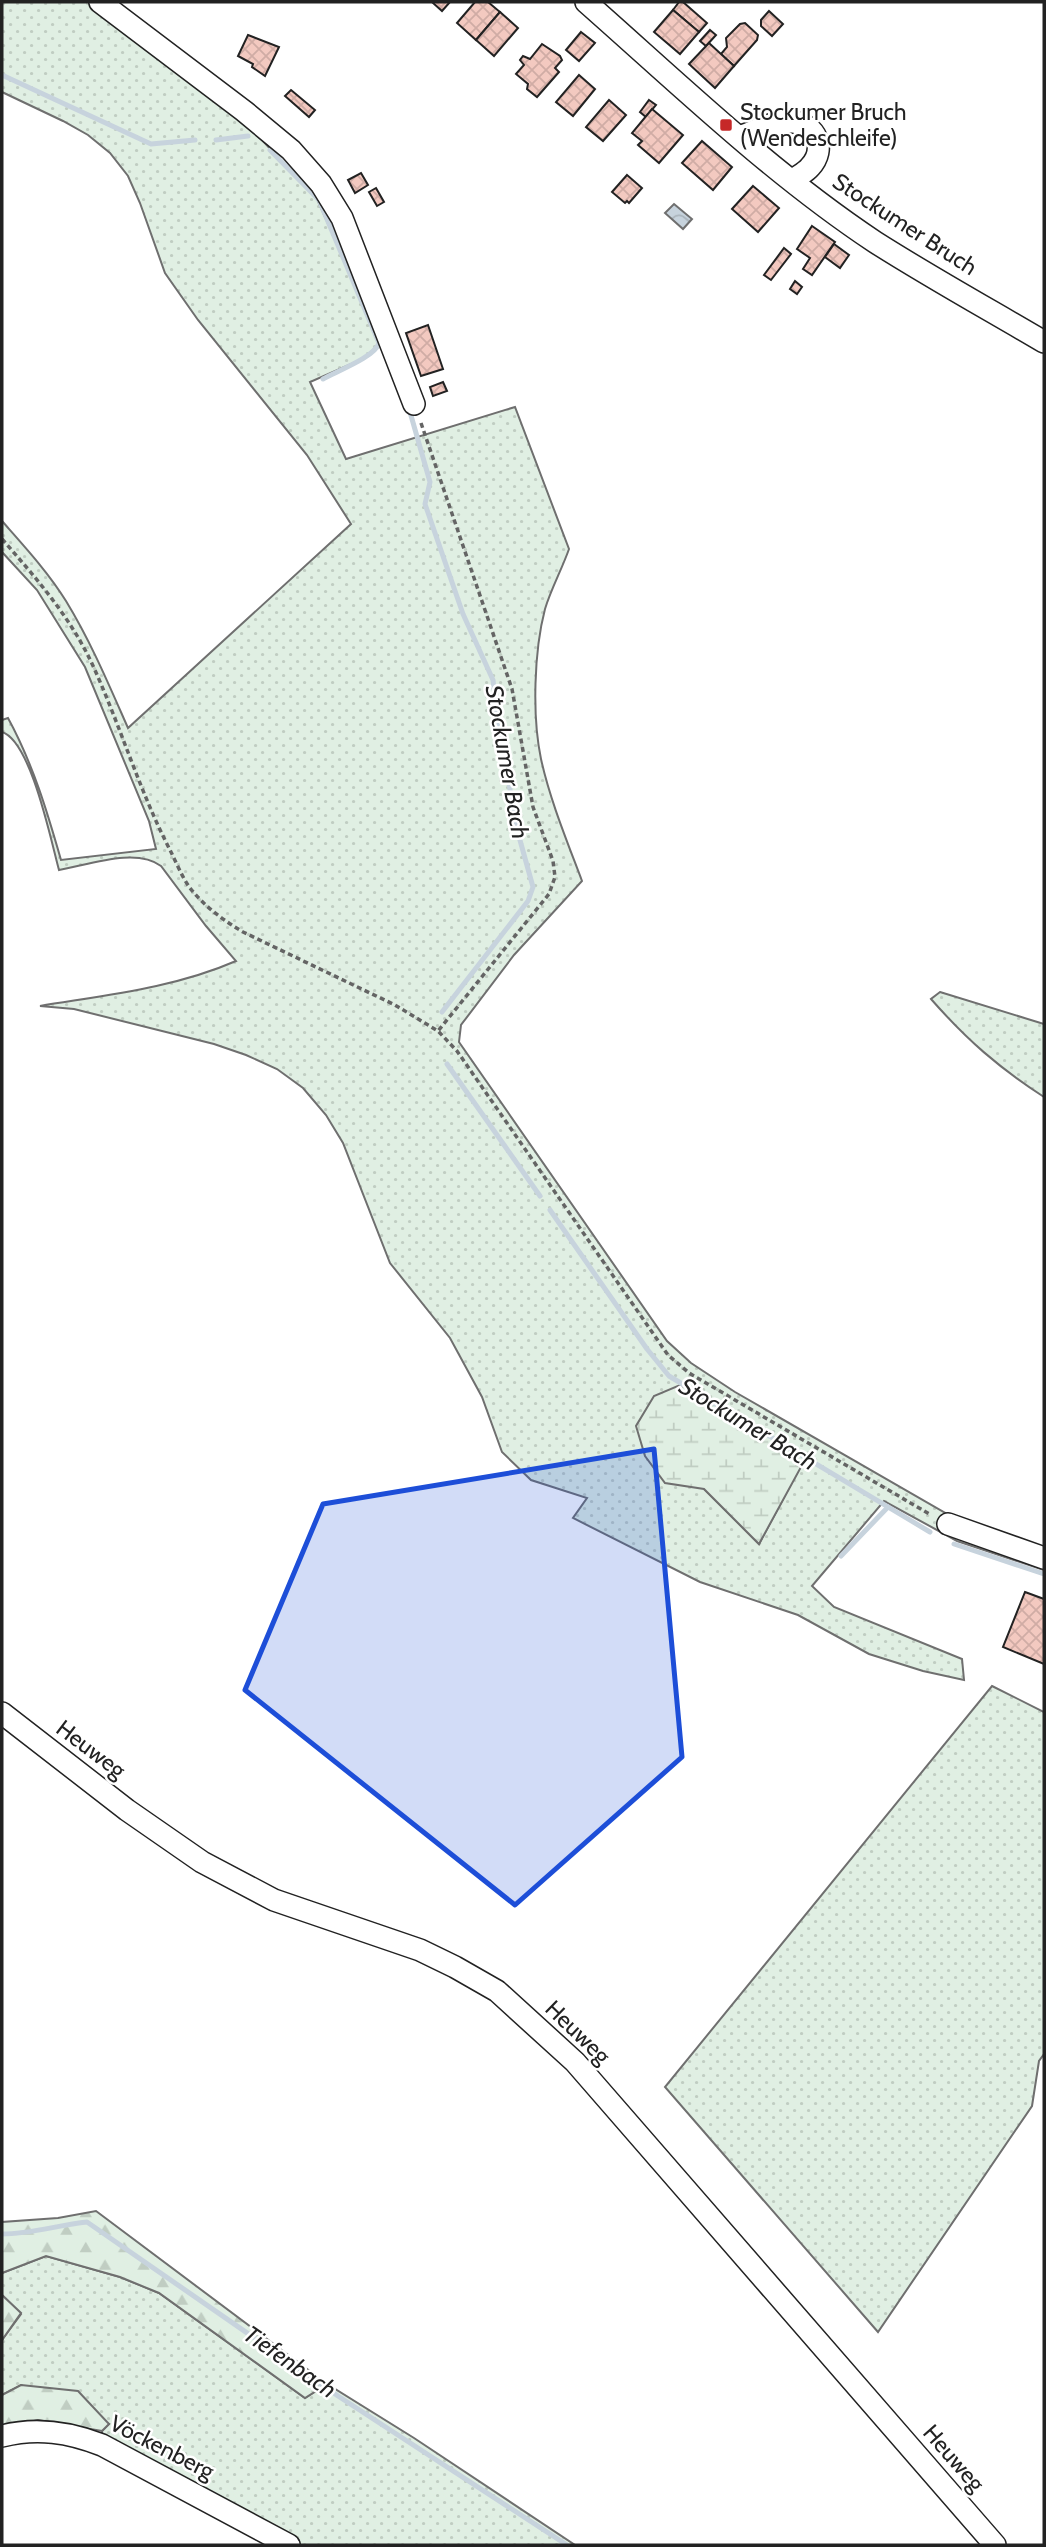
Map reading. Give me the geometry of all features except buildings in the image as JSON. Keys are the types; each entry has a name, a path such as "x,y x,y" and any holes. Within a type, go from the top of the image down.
{"street":[{"path":"100,2 291,150 321,184 342,218 414,404"},
{"name":"Stockumer Bruch","path":"586,2 740,137 875,241 1044,342"},
{"path":"740,137 785,122 800,123 811,128 818,142 813,162 793,180"},
{"path":"948,1524 1044,1558"},
{"name":"Heuweg","path":"2,1713 127,1810 202,1862 240,1884 274,1900 420,1950 497,1991 575,2062 995,2545"},
{"name":"Vöckenberg","path":"2,2436 46,2431 74,2434 114,2451 289,2545"}],"path":[{"path":"414,404 512,689 533,807 549,845 555,877 549,894 438,1031"},
{"path":"2,539 53,599 80,639 160,830 188,886 203,902 234,927 395,1005 438,1031 457,1051 668,1355 690,1373 948,1524"}],"highlighted area":[{"path":"654,1449 682,1757 515,1905 245,1690 323,1504"}],"green space":[{"path":"2,2 91,2 218,101 262,140 317,199 381,342 365,358 310,382 346,459 515,407 569,549 547,602 541,626 535,704 541,759 559,820 582,881 514,955 461,1025 459,1042 667,1341 691,1363 735,1392 956,1519 1044,1548 1044,1570 957,1541 884,1501 812,1586 834,1607 962,1659 964,1680 923,1671 869,1654 798,1615 700,1582 573,1518 587,1498 531,1480 502,1452 482,1397 450,1338 390,1263 343,1143 326,1115 303,1088 277,1069 214,1044 74,1009 40,1006 164,984 236,961 161,866 139,858 125,858 59,870 31,772 12,739 2,732 2,720 8,718 25,753 61,860 156,849 149,821 85,667 37,590 2,552 2,521 44,570 66,601 92,648 128,728 351,524 307,455 198,320 165,273 128,176 110,153 88,135 2,92","holes":["806,1456 759,1544 704,1489"]},
{"path":"940,992 1044,1024 1044,1097 998,1064 957,1027 931,999"},
{"path":"680,1385 807,1456 759,1544 704,1489 665,1483 645,1456 636,1426 654,1396"},
{"path":"992,1686 1044,1712 1044,2054 1039,2061 1032,2106 878,2332 665,2087"},
{"path":"96,2211 327,2384 305,2398 159,2293 120,2277 46,2256 2,2273 2,2222 58,2218"},
{"path":"46,2256 120,2277 159,2293 305,2398 327,2384 575,2545 268,2545 103,2451 102,2431 109,2424 21,2385 2,2395 2,2340 21,2314 2,2295 2,2273"},
{"path":"2,2295 21,2313 2,2340"},
{"path":"21,2385 78,2391 109,2424 102,2431 38,2420 2,2428 2,2395"}],"water":[{"path":"674,204 692,219 683,229 665,213"}],"waterway":[{"name":"Stockumer Bach","path":"2,75 151,144 195,140"},
{"name":"Stockumer Bach","path":"216,140 248,136"},
{"name":"Stockumer Bach","path":"270,150 319,200 379,343 371,353 323,379"},
{"name":"Stockumer Bach","path":"410,412 430,482 425,504 463,614 493,680 498,724 518,833 533,887 528,901 442,1012"},
{"name":"Stockumer Bach","path":"447,1064 540,1196"},
{"name":"Stockumer Bach","path":"550,1210 647,1349 669,1376 930,1532"},
{"path":"841,1556 888,1507"},
{"name":"Stockumer Bach","path":"954,1544 1044,1574"},
{"name":"Tiefenbach","path":"2,2234 87,2222 338,2396 567,2545"}],"place":[{"name":"Stockumer Bruch (Wendeschleife)","path":"726,125"}]}
